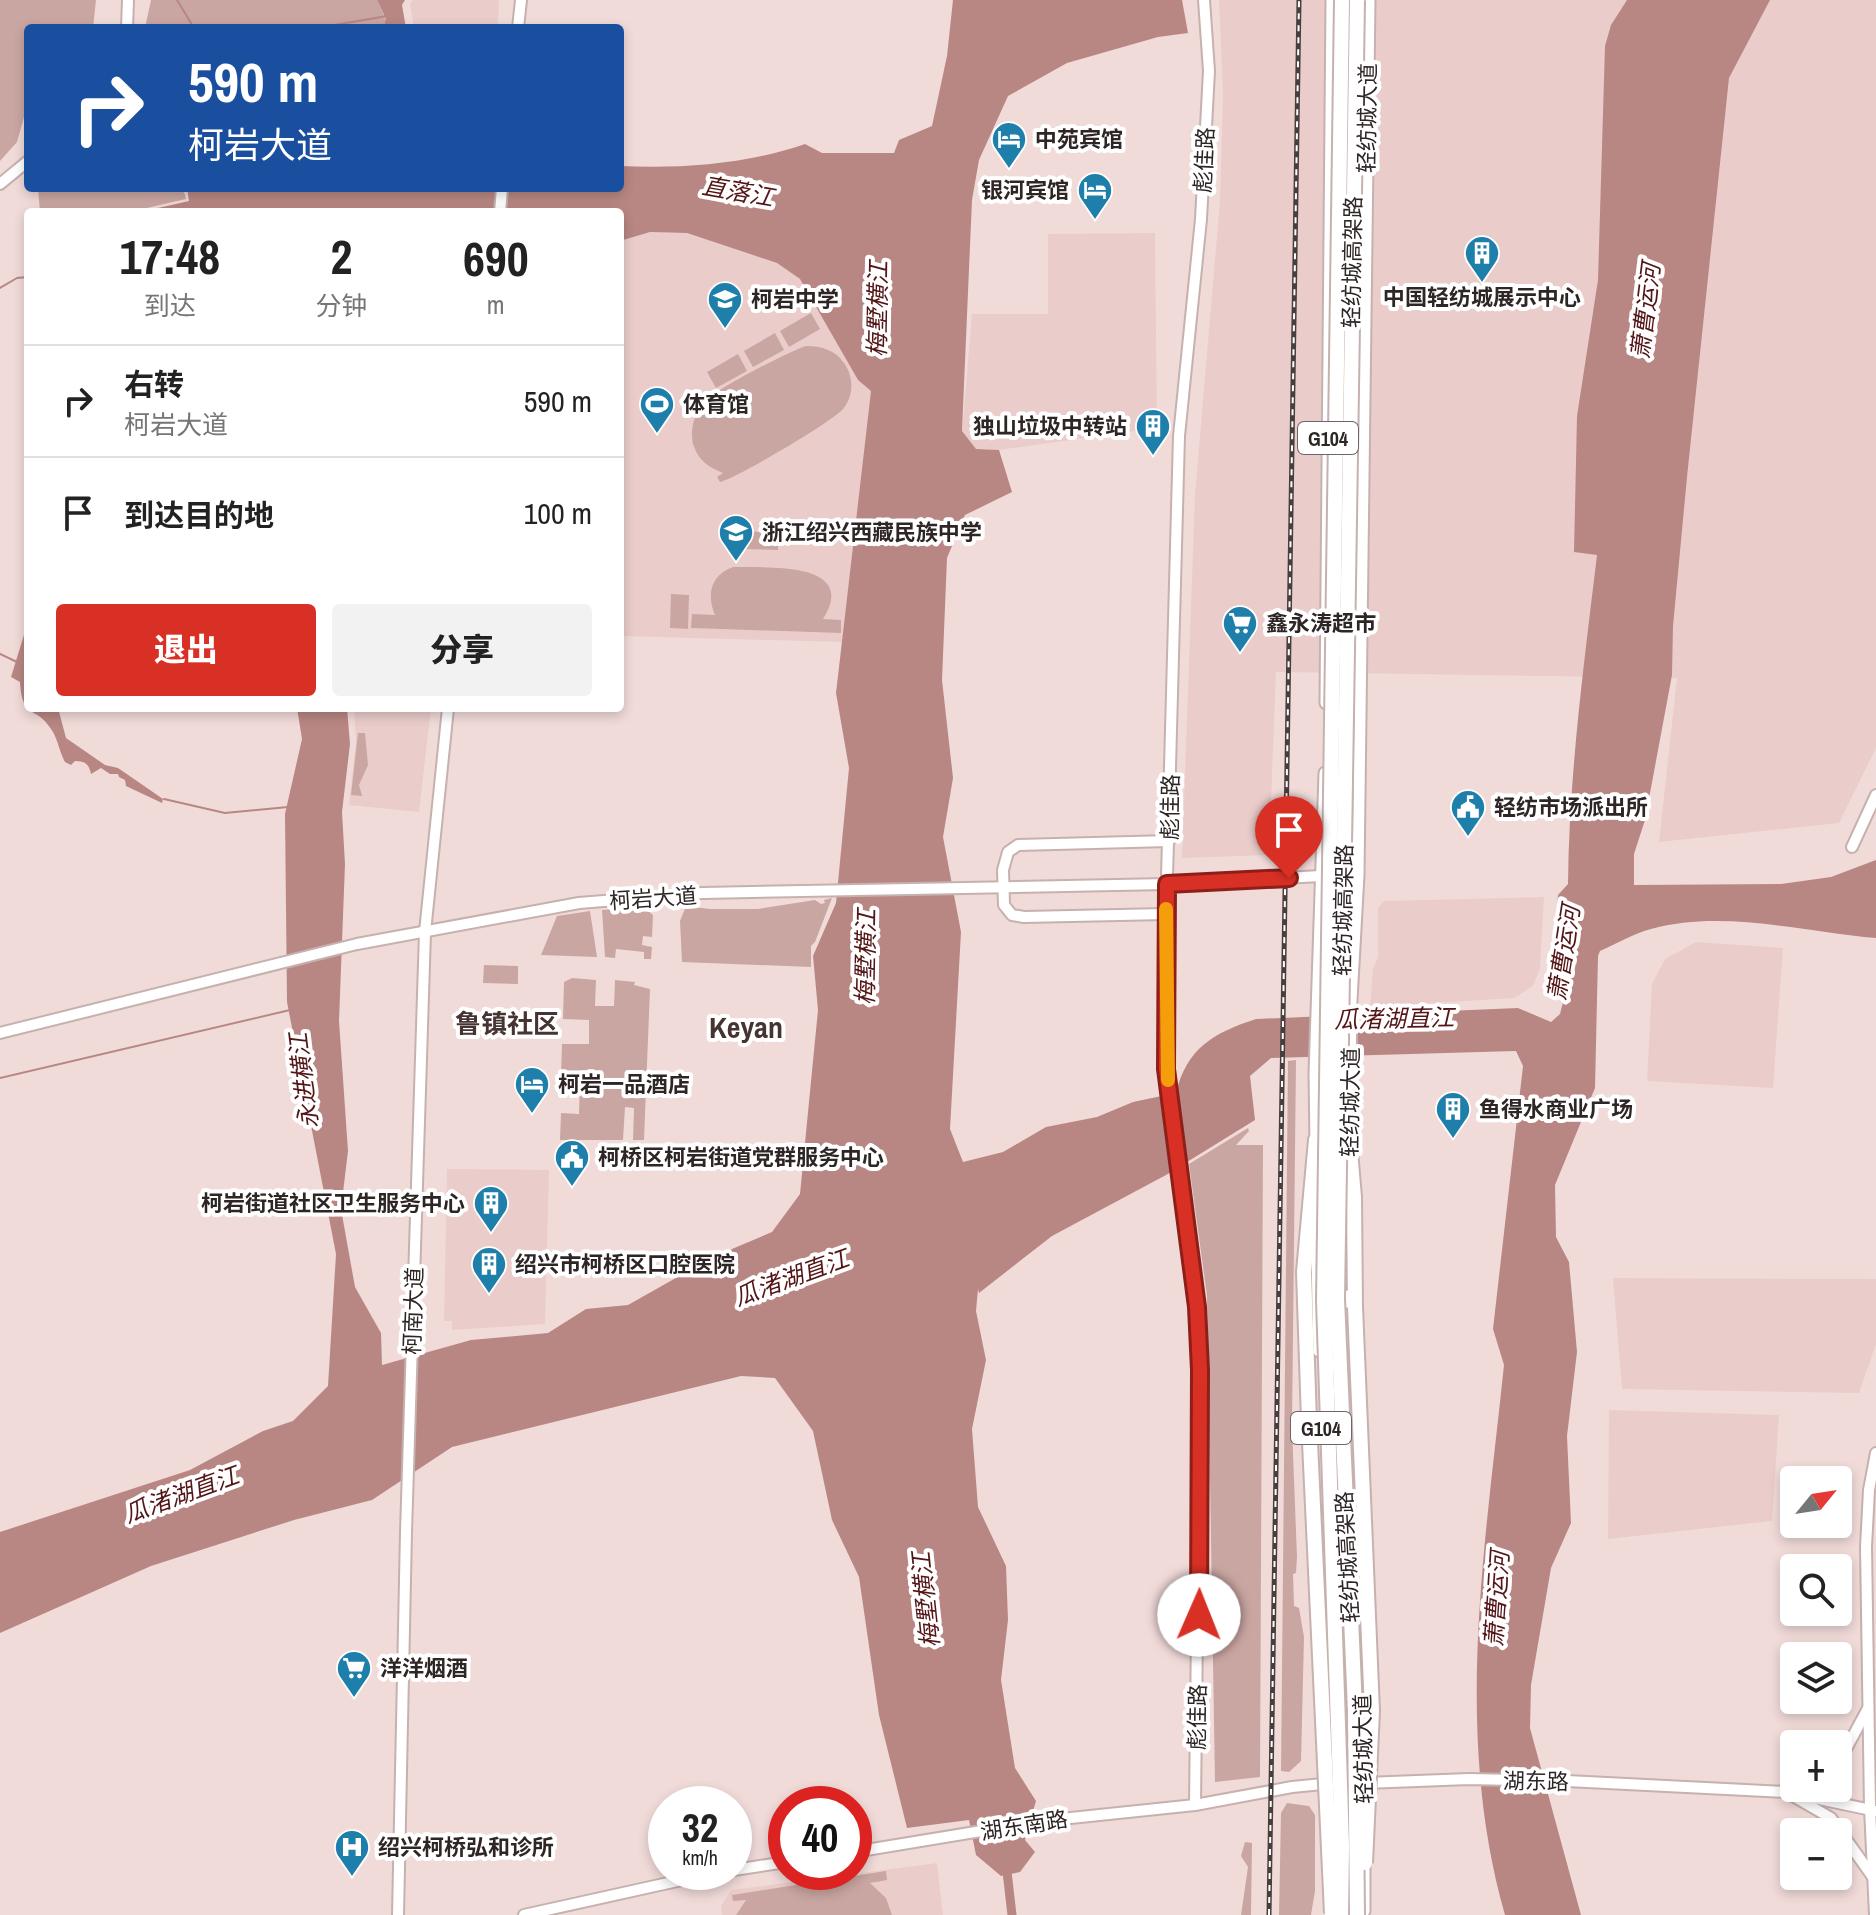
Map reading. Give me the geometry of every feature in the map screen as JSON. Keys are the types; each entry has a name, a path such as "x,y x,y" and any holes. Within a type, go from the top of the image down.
{"highway":[{"name":"轻纺城高架路","path":"1341,1915 1341,1815 1324,1286 1342,0"},
{"name":"轻纺城高架路","path":"1357,0 1337,1299 1361,1915"},
{"path":"1349,1139 1354,1197 1355,1307 1372,1711 1361,1915"},
{"path":"1316,1140 1304,1272 1333,1915"}],"main road":[{"name":"轻纺城大道","path":"1332,0 1326,733 1315,1073 1317,1296 1334,1783 1333,1915"},
{"name":"轻纺城大道","path":"1361,1915 1364,1716 1348,1394 1349,1139 1351,1000 1358,875 1369,0"}],"street":[{"path":"127,24 128,0"},
{"path":"518,24 521,0"},
{"name":"彪佳路","path":"1195,1805 1200,1370 1197,1307 1166,1069 1166,914 1179,436 1201,219 1209,71 1204,0"},
{"path":"0,184 24,164"},
{"name":"柯南大道","path":"398,1915 406,1532 425,932 448,712"},
{"path":"1852,847 1875,803"},
{"path":"1166,914 1012,915 1004,905 1003,870 1008,852 1018,845 1169,841"},
{"name":"柯岩大道","path":"0,1033 357,944 579,903 703,893 1167,884 1321,876"},
{"path":"1875,1915 1866,1547 1869,1490 1876,1453"},
{"path":"1868,1708 1876,1729"},
{"path":"1852,1738 1868,1708"},
{"name":"湖东路","path":"1195,1805 1292,1787 1334,1783 1469,1779 1780,1790"},
{"path":"1808,1802 1831,1818 1876,1880"},
{"name":"湖东路","path":"1840,1802 1873,1810"},
{"name":"湖东南路","path":"872,1849 1042,1821 1195,1805"},
{"path":"524,1915 648,1888"}],"shaded area":[{"path":"0,0 96,0 93,24 24,24 24,117 17,142 0,161"},
{"path":"151,0 377,0 386,20 384,24 146,24"},
{"path":"413,0 499,0 498,24 413,24 410,4"},
{"path":"1219,0 1876,0 1876,748 1839,823 1659,842 1677,678 1276,672 1269,855 1182,858 1195,494 1220,201 1223,93"},
{"path":"38,192 184,192 186,199 147,208 40,208"},
{"path":"650,232 687,233 777,263 800,279 858,380 871,391 842,642 624,636 624,240"},
{"path":"1155,233 1157,428 999,450 976,449 962,432 972,314 1048,314 1048,234"},
{"path":"811,313 820,329 789,347 780,331"},
{"path":"775,333 784,350 753,367 744,351"},
{"path":"806,346 828,350 844,363 850,374 851,386 847,404 835,416 803,437 720,482 717,477 723,473 704,462 693,444 692,428 700,407 736,380"},
{"path":"738,354 747,371 716,388 707,372"},
{"path":"745,531 778,533 778,550 744,549"},
{"path":"733,567 785,568 819,577 829,586 831,600 823,619 841,620 841,633 691,628 692,614 715,615 711,600 712,586 720,575"},
{"path":"671,594 689,595 688,629 670,628"},
{"path":"354,712 431,712 419,812 349,805 356,741"},
{"path":"358,733 365,733 368,765 359,785 362,796 351,795"},
{"path":"1544,897 1540,968 1533,986 1514,998 1370,1007 1373,969 1378,957 1378,908 1384,901"},
{"path":"832,898 811,946 811,967 682,962 680,921 686,906 758,909 815,900 821,904"},
{"path":"643,907 653,915 652,937 643,936 642,945 652,947 651,959 644,959 644,952 616,949 615,958 605,957 602,910"},
{"path":"590,911 597,957 541,955 557,916"},
{"path":"1696,942 1783,948 1773,1088 1647,1081 1652,984 1665,959"},
{"path":"484,965 518,966 518,984 483,983"},
{"path":"572,978 596,980 595,1006 614,1006 615,980 635,982 634,985 650,989 644,1140 633,1140 634,1108 625,1107 623,1140 560,1140 561,1113 579,1114 580,1077 561,1075 562,1044 589,1044 589,1020 563,1019 564,982"},
{"path":"1296,1060 1292,1427 1297,1557 1296,1573 1293,1574 1294,1606 1299,1608 1304,1637 1301,1761 1289,1772 1281,1771 1288,1061"},
{"path":"1248,1128 1249,1131 1236,1145 1263,1145 1260,1777 1215,1782 1207,1296 1189,1164"},
{"path":"447,1169 549,1170 545,1324 452,1330 452,1321 444,1321"},
{"path":"1613,1278 1876,1279 1876,1344 1859,1393 1622,1389"},
{"path":"1609,1410 1779,1415 1772,1521 1608,1539"},
{"path":"1287,1803 1309,1806 1315,1815 1315,1891 1311,1915 1279,1915 1281,1813"},
{"path":"1245,1842 1252,1843 1251,1915 1241,1915 1248,1867 1241,1856"},
{"path":"937,1863 943,1915 722,1915 721,1906 731,1890 752,1890 752,1887 768,1885 768,1890 872,1890 872,1872"},
{"path":"886,1871 887,1880 872,1883 872,1873"},
{"path":"872,1885 886,1898 892,1915 736,1915 746,1900 733,1901 732,1895 768,1889 872,1890"}],"water":[{"path":"377,0 405,0 402,5 405,24 384,24 386,19"},
{"path":"953,0 1182,0 1188,33 1158,37 1067,63 1008,96 979,160 972,200 962,431 976,449 999,450 1012,492 965,515 947,558 942,680 953,778 943,837 961,932 950,1129 963,1162 1003,1152 1046,1127 1097,1117 1133,1102 1176,1093 1187,1064 1204,1044 1227,1030 1256,1019 1518,1008 1551,1022 1560,1014 1564,998 1554,948 1558,895 1568,884 1574,760 1597,555 1574,552 1577,416 1598,280 1605,46 1611,25 1627,0 1770,0 1729,78 1687,477 1673,626 1672,675 1645,820 1634,854 1634,885 1781,884 1831,877 1876,860 1876,938 1735,921 1706,921 1678,923 1644,931 1600,951 1598,956 1595,1088 1555,1185 1556,1237 1569,1262 1577,1352 1567,1436 1571,1523 1551,1568 1531,1685 1530,1728 1581,1915 1505,1915 1489,1847 1480,1778 1477,1710 1482,1572 1504,1365 1493,1329 1523,1066 1516,1051 1271,1058 1250,1076 1255,1120 1166,1175 1052,1236 979,1293 978,1289 976,1311 986,1360 972,1429 978,1507 1006,1566 1008,1620 1001,1680 1015,1768 1036,1801 1025,1840 1035,1852 1020,1872 1001,1876 976,1855 969,1820 907,1828 879,1715 859,1577 832,1520 813,1431 775,1378 741,1376 452,1447 372,1500 294,1520 151,1566 0,1633 0,1532 190,1470 263,1431 293,1421 328,1386 336,1254 287,1002 285,814 302,739 298,712 347,712 350,744 342,812 345,864 339,1021 348,1151 341,1209 355,1287 381,1333 382,1365 471,1340 548,1333 586,1309 628,1305 713,1257 772,1232 800,1194 818,1010 813,956 836,903 849,768 836,693 871,391 858,380 800,279 777,263 687,233 650,232 624,240 624,208 158,208 189,201 188,192 624,192 624,166 714,164 805,144 822,153 894,153 899,140 932,126 947,56"},
{"path":"24,635 24,702 20,682 11,677"},
{"path":"33,712 59,712 66,738 105,765 118,768 163,799 162,803 126,786 125,780 118,774 110,774 101,768 91,774 84,762 75,761 71,765 65,762 53,732"}],"waterway":[{"path":"177,0 192,24"},
{"path":"340,24 387,16"},
{"name":"直落江","path":"0,288 24,277"},
{"path":"0,654 17,662"},
{"path":"164,799 225,813 288,807"},
{"path":"0,1078 290,1010"},
{"name":"梅墅横江","path":"1006,1863 1012,1915"}],"railway":[{"path":"1269,1915 1299,0"}],"slow traffic":[{"path":"1166,909 1168,1080"}],"place":[{"name":"中苑宾馆","path":"1009,170"},
{"name":"银河宾馆","path":"1095,221"},
{"name":"中国轻纺城展示中心","path":"1482,284"},
{"name":"柯岩中学","path":"725,330"},
{"name":"体育馆","path":"657,435"},
{"name":"独山垃圾中转站","path":"1153,457"},
{"name":"浙江绍兴西藏民族中学","path":"736,563"},
{"name":"鑫永涛超市","path":"1240,654"},
{"name":"轻纺市场派出所","path":"1468,838"},
{"name":"柯岩一品酒店","path":"532,1115"},
{"name":"鱼得水商业广场","path":"1453,1140"},
{"name":"柯桥区柯岩街道党群服务中心","path":"572,1188"},
{"name":"柯岩街道社区卫生服务中心","path":"491,1234"},
{"name":"绍兴市柯桥区口腔医院","path":"489,1295"},
{"name":"洋洋烟酒","path":"354,1699"},
{"name":"绍兴柯桥弘和诊所","path":"352,1878"}],"district":[{"name":"鲁镇社区","path":"507,1023"},
{"name":"Keyan","path":"746,1027"}],"route":[{"path":"1199,1615 1200,1370 1197,1307 1166,1069 1167,884 1289,878"}],"water label":[{"name":"萧曹运河","path":"1645,311"},
{"name":"萧曹运河","path":"1563,953"},
{"name":"瓜渚湖直江","path":"1394,1018"},
{"name":"永进横江","path":"303,1081"},
{"name":"瓜渚湖直江","path":"791,1277"},
{"name":"瓜渚湖直江","path":"181,1494"},
{"name":"萧曹运河","path":"1496,1599"}]}
